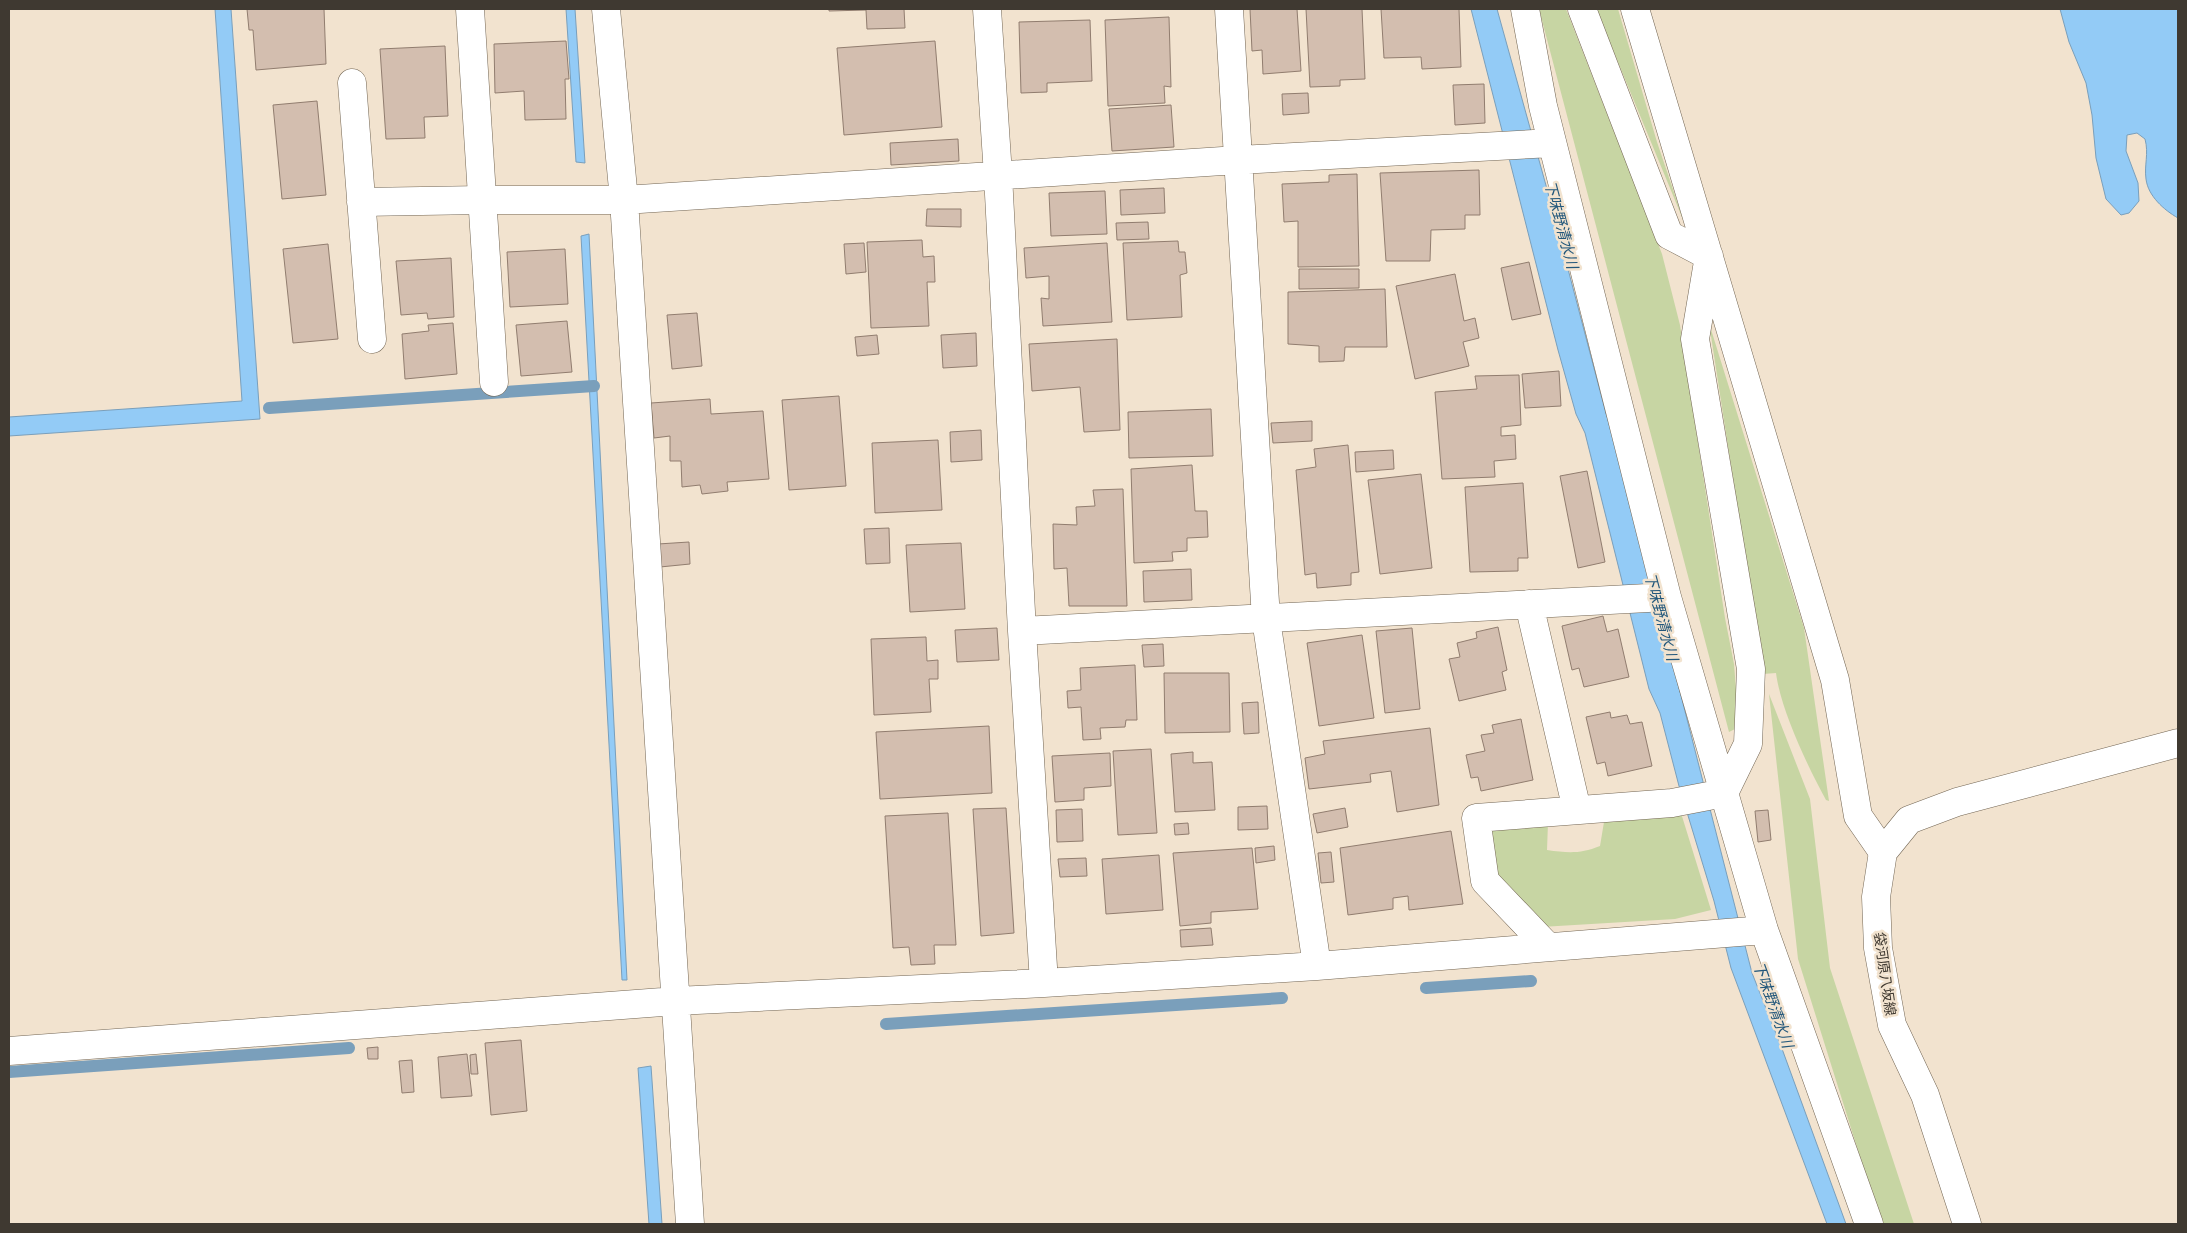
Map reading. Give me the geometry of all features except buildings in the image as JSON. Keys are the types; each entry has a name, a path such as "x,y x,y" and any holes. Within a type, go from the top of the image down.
{"street":[{"path":"470,9 494,382"},
{"path":"606,9 624,200 690,1224"},
{"path":"987,9 1044,983"},
{"path":"1229,9 1266,619 1317,966"},
{"path":"1525,9 1552,143 1667,596 1764,930 1869,1224"},
{"path":"1582,9 1670,235 1709,256"},
{"path":"1635,9 1835,680 1858,816 1884,852"},
{"path":"352,83 372,339"},
{"path":"361,202 624,200 1238,160 1552,143"},
{"path":"1709,256 1695,339 1750,669 1748,744 1724,793"},
{"path":"1022,631 1667,596"},
{"path":"1529,604 1577,810"},
{"name":"袋河原八坂線","path":"1967,1224 1925,1094 1892,1025 1878,948 1876,897 1884,852 1909,820 1957,802 2178,743"},
{"path":"1548,947 1485,881 1476,818 1672,804 1724,793"},
{"path":"9,1051 676,1001 1044,983 1317,966 1764,930"}],"green space":[{"path":"1539,9 1566,9 1662,254 1680,325 1725,618 1734,664 1739,727 1729,732"},
{"path":"1596,9 1618,9 1657,142 1684,222"},
{"path":"1709,323 1804,628 1829,801 1826,800 1819,787 1796,738 1783,704 1776,673 1763,674"},
{"path":"1769,694 1810,799 1830,968 1914,1224 1881,1224 1798,959"},
{"path":"1681,813 1711,910 1675,919 1541,927 1495,882 1490,825 1548,823 1547,850 1574,852 1600,846 1604,822"}],"water":[{"path":"215,9 231,9 260,419 9,436 9,417 242,401"},
{"path":"566,9 575,9 585,163 576,162"},
{"path":"1471,9 1497,9 1547,189 1606,414 1614,434 1752,973 1781,1046 1846,1224 1827,1224 1731,968 1714,901 1679,786 1660,713 1649,689 1585,433 1576,414 1558,350"},
{"path":"2060,9 2178,9 2178,218 2162,207 2153,197 2147,185 2147,150 2145,139 2137,133 2127,135 2126,151 2138,183 2139,201 2129,213 2121,215 2106,199 2096,158 2092,115 2086,83 2069,42"},
{"path":"589,234 627,980 622,980 581,236"},
{"path":"651,1066 662,1224 649,1224 638,1068"}],"waterway":[{"path":"269,408 594,386"},
{"path":"1426,988 1531,981"},
{"path":"886,1024 1282,998"},
{"path":"9,1072 349,1048"}],"water label":[{"name":"下味野清水川","path":"1561,225"},
{"name":"下味野清水川","path":"1661,617"},
{"name":"下味野清水川","path":"1773,1005"}]}
